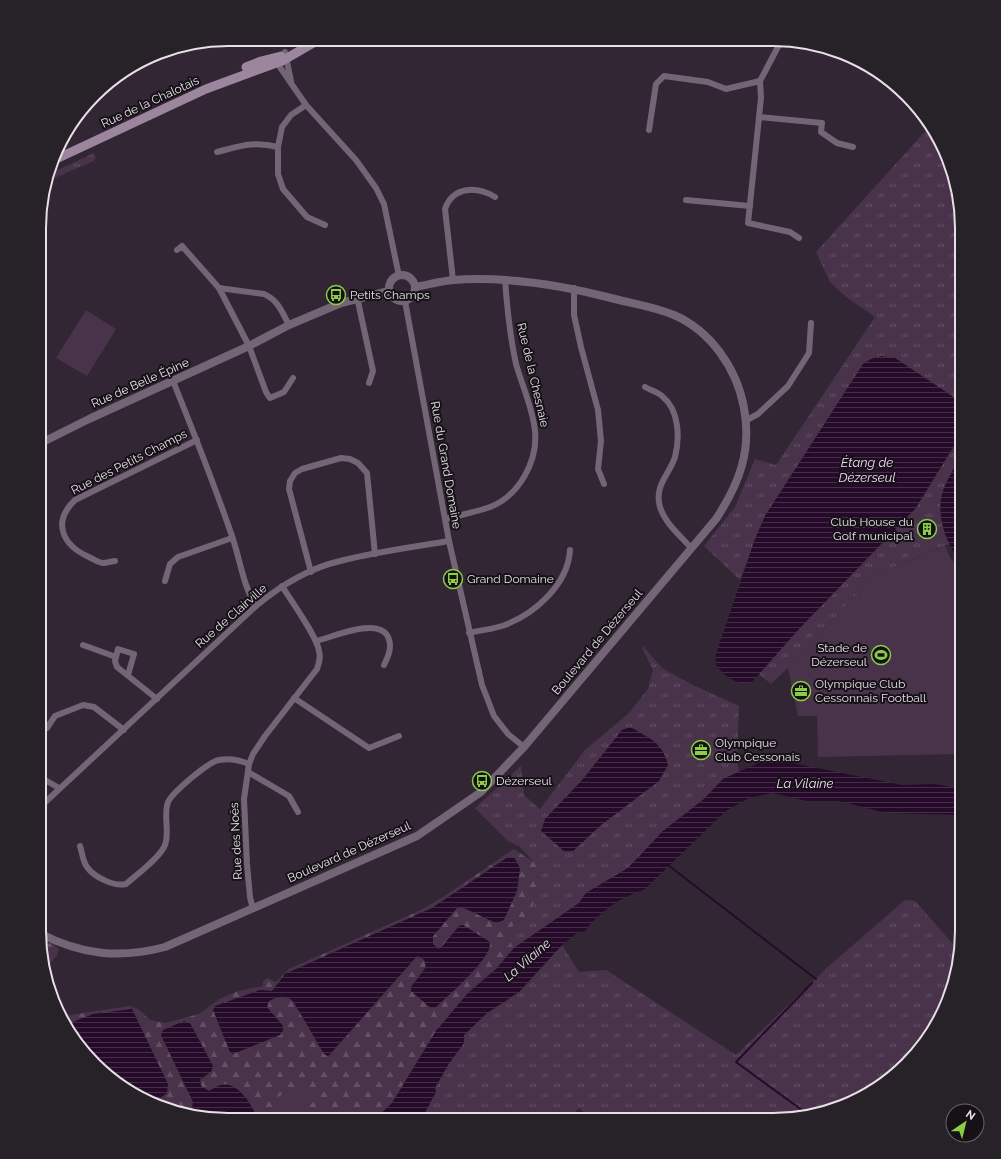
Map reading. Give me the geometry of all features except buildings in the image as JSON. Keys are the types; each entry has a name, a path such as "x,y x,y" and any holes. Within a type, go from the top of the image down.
{"main road":[{"name":"Rue de la Chalotais","path":"286,55 298,46"},
{"name":"Rue de la Chalotais","path":"61,156 305,46"}],"street":[{"path":"778,46 760,81 761,98 748,223 790,232 799,238"},
{"path":"286,55 291,81"},
{"path":"276,60 306,105 356,160 376,188 384,204 399,276"},
{"path":"649,130 656,84 664,76 708,82 726,89 760,81"},
{"path":"306,105 291,115 282,127 278,147 278,174 283,189 307,217 325,225"},
{"path":"759,117 822,124 821,132 837,143 853,147"},
{"path":"217,152 251,143 262,143 278,147"},
{"path":"453,280 445,209 449,200 457,193 479,190 495,197"},
{"path":"686,200 750,206"},
{"path":"177,250 182,246 219,288 249,346 266,392 270,398 284,392 293,378"},
{"path":"399,276 411,279 415,287 413,295 405,301 395,300 389,291 390,283 399,276"},
{"name":"Boulevard de Dézerseul","path":"46,936 92,952 125,954 146,952 165,947 417,836 480,792 524,747 716,519 738,482 746,447 747,420 743,399 736,378 720,351 705,336 675,316 574,288 505,280 453,280 415,287"},
{"name":"Rue de la Chesnaie","path":"446,519 491,507 509,495 523,479 533,455 535,430 517,364 510,331 505,280"},
{"path":"219,288 264,294 270,297 277,301 289,325"},
{"path":"574,288 574,315 580,347 598,410 601,441 598,468 604,484"},
{"name":"Rue de Belle Épine","path":"46,440 89,419 249,346 289,325 357,298 389,291"},
{"path":"357,298 373,371 369,383"},
{"name":"Rue du Grand Domaine","path":"405,301 449,541 482,685 494,716 508,734 524,747"},
{"path":"747,420 758,414 788,386 809,353 811,323"},
{"name":"Rue des Petits Champs","path":"173,381 197,440 232,538 250,597 256,606"},
{"path":"645,387 664,397 676,416 677,437 674,457 658,488 658,503 664,516 691,548"},
{"name":"Rue des Petits Champs","path":"115,560 103,563 78,552 68,543 62,531 62,519 66,508 75,500 197,440"},
{"path":"311,572 289,489 290,481 295,473 302,469 341,458 358,463 367,473 375,554"},
{"path":"165,581 170,564 178,557 232,538"},
{"name":"Rue de Clairville","path":"46,801 256,606 282,586 339,561 449,541"},
{"path":"469,633 505,625 530,612 559,582 569,563 570,550"},
{"name":"Rue des Noës","path":"253,908 248,871 244,799 249,764 253,754 265,736 317,669 320,651 316,641 282,586"},
{"path":"316,641 367,627 377,628 385,633 390,641 389,655 384,664"},
{"path":"83,645 116,656"},
{"path":"128,675 134,654 118,649 116,656 117,667 156,699"},
{"path":"294,698 369,748 399,736"},
{"path":"47,728 56,716 83,705 94,707 124,730"},
{"path":"80,846 87,867 108,882 121,885 126,884 157,855 165,845 168,804 174,793 211,763 218,760 240,761 249,764"},
{"path":"248,772 289,796 298,812"},
{"path":"46,780 59,788"}],"green space":[{"path":"926,130 936,147 945,169 952,192 955,216 955,398 895,358 863,365 765,516 740,580 704,546 735,507 755,459 776,465 875,317 846,297 830,282 816,252"},
{"path":"94,153 96,157 94,161 53,179 55,171"},
{"path":"86,310 116,329 87,376 56,358"},
{"path":"955,444 955,468 943,491 941,513 949,544 875,575 788,668 771,684 759,674 798,630 915,509"},
{"name":"Stade de Dézerseul","path":"945,546 951,559 955,563 955,754 818,757 817,716 798,716 788,668 875,575"},
{"path":"643,646 662,668 693,685 739,706 737,761 739,772 723,779 704,799 663,831 628,868 586,893 579,903 514,948 504,933 532,911 539,868 520,847 508,841 475,808 521,766 524,795 540,809 585,750 628,714 648,689 653,670 642,648"},
{"path":"514,849 535,863 539,868 532,911 504,933 514,948 496,969 468,993 436,1031 392,1103 381,1113 255,1113 247,1098 221,1085 209,1091 201,1086 200,1080 211,1072 161,1035 193,1102 191,1110 181,1107 158,1099 76,1031 66,1014 130,1006 138,1009 150,1020 165,1023 199,1014 221,998 238,991 263,986 263,982 267,978 276,982 289,969 421,910","holes":["508,857 514,857 496,923 464,908 457,908 433,936 433,944 438,949 441,948 459,926 490,947 482,961 436,1007 411,987 421,975 425,966 425,962 417,956 329,1056 293,1001 285,997 279,997 269,1001 267,1007 260,990 272,991 285,974 432,908"]},
{"path":"905,900 915,901 955,946 952,967 941,1001 931,1022 917,1042 902,1060 884,1075 864,1089 843,1099 809,1110 785,1113 584,1113 580,1108 573,1113 425,1113 436,1092 435,1088 448,1065 464,1043 464,1035 487,1013 519,992 562,945 579,972 606,970 736,1055 830,965"},
{"path":"51,943 59,949 57,955 49,966 48,955 46,944"},
{"path":"304,1083 314,1102 293,1113 276,1113 270,1101"}],"water":[{"name":"Étang de Dézerseul","path":"881,356 895,358 955,398 955,444 915,509 798,630 752,682 741,683 731,679 722,672 715,663 716,654 755,539 765,516 863,364 871,359"},
{"path":"955,467 955,554 947,539 941,519 940,509 943,491"},
{"path":"630,727 649,738 659,746 666,757 668,765 659,781 600,826 573,851 564,851 541,831 545,819 583,779 622,730"},
{"name":"La Vilaine","path":"777,760 902,785 934,784 955,788 955,815 886,813 839,801 807,801 772,793 749,798 726,811 645,889 628,896 604,911 585,931 578,932 562,945 519,992 487,1013 464,1035 464,1043 448,1065 435,1088 436,1092 425,1113 381,1113 392,1103 436,1031 468,993 496,969 514,948 579,903 586,893 628,868 663,831 704,799 723,779 758,763"},
{"path":"508,857 514,857 520,868 517,891 504,920 496,923 464,908 457,908 433,936 433,944 438,949 441,948 459,926 463,925 490,942 489,949 477,967 436,1007 431,1008 411,991 411,987 426,967 424,960 417,956 328,1056 324,1054 293,1001 282,997 269,1001 267,1007 283,1026 283,1031 280,1035 233,1054 230,1052 213,1010 215,1006 260,990 272,991 285,974 432,908"},
{"path":"132,1009 168,1084 167,1093 158,1099 147,1094 117,1075 99,1060 71,1023 93,1014"},
{"path":"184,1021 190,1023 213,1066 211,1072 200,1079 201,1086 209,1091 221,1085 234,1087 244,1096 255,1113 216,1113 191,1110 193,1102 161,1035 163,1030"}],"waterway":[{"path":"668,865 816,979"},
{"path":"803,1111 736,1062 812,983"}],"place":[{"name":"Petits Champs","path":"336,295"},
{"name":"Club House du Golf municipal","path":"927,529"},
{"name":"Grand Domaine","path":"453,579"},
{"name":"Stade de Dézerseul","path":"881,655"},
{"name":"Olympique Club Cessonnais Football","path":"801,691"},
{"name":"Olympique Club Cessonais","path":"701,750"},
{"name":"Dézerseul","path":"482,781"}]}
